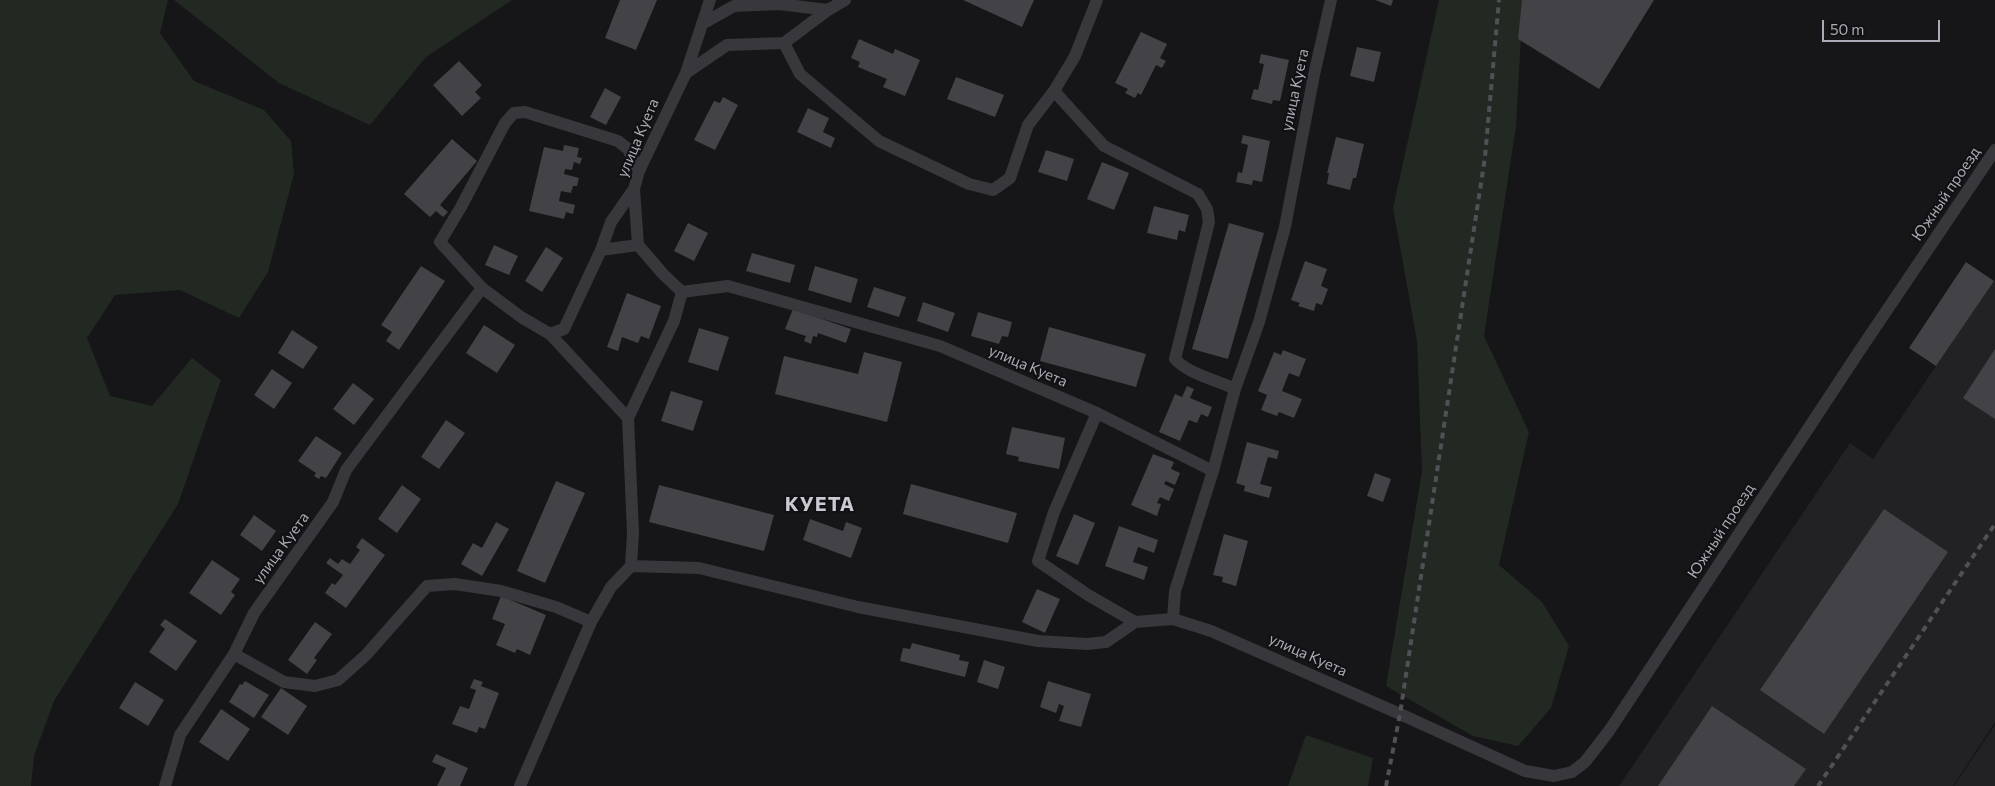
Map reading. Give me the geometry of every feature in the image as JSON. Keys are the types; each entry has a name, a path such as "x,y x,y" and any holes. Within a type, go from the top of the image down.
{"street":[{"name":"улица Куета","path":"638,245 634,189 639,171 686,73 710,0"},
{"path":"686,73 727,45 784,42 845,0"},
{"path":"784,42 800,74 879,141 969,184 993,190 1010,178 1028,125 1054,91 1075,56 1097,0"},
{"name":"улица Куета","path":"1173,619 1175,591 1213,471 1235,389 1260,322 1284,227 1314,75 1332,0"},
{"path":"702,24 734,6 779,4 828,10"},
{"path":"1054,91 1104,146 1198,194 1207,209 1209,222 1175,358 1185,369 1235,389"},
{"path":"628,418 550,334 521,317 482,288 440,242 461,207 504,123 514,113 526,112 618,142 628,149 639,171"},
{"name":"Южный проезд","path":"1400,714 1525,771 1554,776 1572,772 1585,762 1609,731 1852,362 1995,150"},
{"path":"550,334 564,329 601,250 611,222 634,189"},
{"path":"520,786 591,622 611,588 631,566 633,533 628,418 674,321 682,292 663,274 638,245 601,250"},
{"name":"улица Куета","path":"682,292 728,286 940,346 1096,413 1213,471"},
{"name":"улица Куета","path":"165,786 180,735 234,654 254,613 333,502 346,470 482,288"},
{"path":"631,566 699,568 858,607 1038,641 1087,644 1106,642 1135,622 1088,595 1038,561 1054,512 1096,413"},
{"path":"234,654 284,682 315,686 338,680 366,654 427,586 436,585 455,584 501,591 556,607 591,622"},
{"name":"улица Куета","path":"1135,622 1173,619 1212,631 1400,714"}],"shaded area":[{"path":"0,0 168,0 160,33 194,81 264,110 291,141 294,174 268,272 239,318 180,290 115,295 87,338 110,396 152,406 192,358 221,380 178,504 54,701 34,756 31,786 0,786"},
{"path":"174,0 512,0 426,57 370,125 279,83"},
{"path":"1439,0 1523,0 1516,126 1484,336 1529,432 1499,565 1542,602 1569,646 1551,708 1518,746 1473,736 1386,686 1422,471 1417,341 1393,208"},
{"path":"1995,279 1995,722 1953,786 1619,786 1850,443 1873,459"},
{"path":"1995,725 1995,786 1954,786"},
{"path":"1306,735 1373,758 1368,786 1288,786"}],"building":[{"path":"620,0 657,0 636,50 605,38"},
{"path":"963,0 1034,0 1022,27"},
{"path":"1375,0 1393,0 1391,6"},
{"path":"1522,0 1654,0 1599,89 1518,39"},
{"path":"1141,32 1167,44 1160,58 1166,61 1162,68 1156,65 1141,95 1138,93 1135,98 1125,93 1128,89 1115,83"},
{"path":"859,39 893,54 895,49 920,60 905,96 883,87 887,79 858,67 860,62 851,58"},
{"path":"1357,47 1381,52 1374,82 1350,76"},
{"path":"1261,54 1289,60 1280,101 1273,100 1272,104 1251,99 1254,89 1258,90 1264,64 1259,63"},
{"path":"459,61 482,85 475,92 481,98 462,116 433,85"},
{"path":"956,77 1004,95 995,117 947,99"},
{"path":"605,88 621,97 606,125 590,117"},
{"path":"723,97 738,105 715,150 694,140 714,101 720,103"},
{"path":"808,108 829,118 823,132 835,138 831,148 797,132"},
{"path":"1243,135 1270,141 1262,182 1253,180 1252,185 1236,182 1238,172 1242,173 1248,145 1241,143"},
{"path":"1336,137 1364,144 1356,178 1353,178 1350,190 1327,184 1329,173 1327,173"},
{"path":"452,139 477,161 440,205 448,212 443,217 436,211 430,217 404,194"},
{"path":"564,145 579,148 577,157 582,158 580,164 574,162 572,170 565,169 564,174 579,178 577,186 573,186 571,193 561,191 559,201 575,205 573,214 566,212 564,219 529,211 544,147 563,151"},
{"path":"1046,150 1074,159 1067,181 1038,172"},
{"path":"1102,162 1129,173 1114,210 1087,199"},
{"path":"1154,206 1189,215 1185,232 1179,230 1177,240 1147,233"},
{"path":"688,223 708,233 694,261 674,251"},
{"path":"1229,223 1264,233 1228,359 1192,349"},
{"path":"494,245 518,256 509,275 485,265"},
{"path":"546,247 563,258 542,292 525,281"},
{"path":"752,253 795,265 790,283 746,271"},
{"path":"1305,261 1327,269 1321,286 1328,289 1322,305 1316,303 1314,311 1298,306 1300,303 1291,300"},
{"path":"1966,262 1994,281 1936,366 1909,348"},
{"path":"421,266 445,281 399,350 386,341 392,332 381,325"},
{"path":"815,266 858,279 851,303 808,290"},
{"path":"874,287 906,297 899,317 867,307"},
{"path":"627,293 661,306 649,339 641,336 638,343 622,337 618,351 607,347"},
{"path":"923,302 955,313 948,332 917,321"},
{"path":"793,309 851,329 846,343 818,333 817,337 813,336 811,344 804,341 806,336 785,329"},
{"path":"978,312 1012,322 1008,337 1002,336 999,344 971,336"},
{"path":"484,325 515,345 497,373 466,353"},
{"path":"1049,327 1146,354 1136,387 1040,361"},
{"path":"699,328 729,337 718,371 688,362"},
{"path":"292,330 318,347 303,369 278,353"},
{"path":"1995,349 1995,419 1963,398"},
{"path":"1283,350 1306,359 1299,377 1289,373 1282,391 1302,399 1294,418 1279,412 1277,416 1261,410 1267,395 1258,391 1274,352 1281,355"},
{"path":"864,352 902,362 887,422 775,394 784,356 858,374"},
{"path":"272,369 292,383 274,409 254,395"},
{"path":"353,383 374,399 354,425 333,409"},
{"path":"1187,386 1194,389 1190,398 1212,407 1208,417 1201,414 1197,423 1189,420 1180,441 1159,432 1175,394 1182,397"},
{"path":"671,391 703,401 693,431 661,421"},
{"path":"446,420 465,433 439,469 421,457"},
{"path":"1012,427 1065,438 1059,469 1018,461 1019,457 1006,454"},
{"path":"316,436 342,453 326,478 321,476 319,479 314,476 316,473 298,461"},
{"path":"1247,442 1279,451 1277,459 1268,457 1260,484 1272,487 1269,498 1244,491 1245,486 1236,483"},
{"path":"1153,454 1174,462 1171,469 1180,473 1175,485 1166,481 1164,484 1174,489 1169,501 1160,497 1157,503 1161,504 1157,516 1131,505"},
{"path":"1375,473 1391,479 1383,502 1367,496"},
{"path":"556,481 585,493 545,583 517,571"},
{"path":"911,484 1017,513 1008,543 903,514"},
{"path":"402,485 421,499 397,533 378,519"},
{"path":"659,485 774,515 764,551 649,522"},
{"path":"1884,509 1948,552 1824,734 1760,690"},
{"path":"1074,514 1095,523 1078,565 1056,556"},
{"path":"254,515 276,531 262,551 240,535"},
{"path":"810,519 843,531 846,522 862,528 851,558 803,540"},
{"path":"496,522 509,529 482,576 461,564 473,543 482,548"},
{"path":"1119,526 1158,540 1154,553 1138,547 1133,562 1148,567 1144,580 1105,566"},
{"path":"1224,534 1248,541 1236,586 1222,582 1223,577 1213,575"},
{"path":"362,538 385,555 346,608 325,593 332,583 335,585 343,575 326,563 330,558 338,564 342,559 350,564 360,550 356,547"},
{"path":"212,560 240,579 231,592 235,595 221,615 189,593"},
{"path":"1037,589 1060,599 1045,633 1022,622"},
{"path":"501,596 546,615 530,655 517,649 515,653 496,645 505,624 492,619"},
{"path":"165,619 197,641 176,671 149,652 165,629 160,625"},
{"path":"315,622 332,634 314,658 317,660 307,674 288,660"},
{"path":"912,643 960,655 959,660 969,662 965,677 900,661 903,648 910,649"},
{"path":"984,660 1005,667 998,689 977,682"},
{"path":"474,679 483,682 481,686 499,693 485,729 479,727 477,733 452,724 460,706 469,709 476,690 470,688"},
{"path":"245,681 269,695 254,718 229,702 240,684 242,685"},
{"path":"1048,681 1091,694 1081,727 1059,721 1064,706 1059,704 1056,713 1040,707"},
{"path":"135,682 164,700 148,726 119,708"},
{"path":"281,688 307,706 288,735 261,717"},
{"path":"1712,706 1806,769 1794,786 1658,786"},
{"path":"221,709 250,729 228,761 199,742"},
{"path":"436,754 468,768 460,786 437,786 446,768 432,762"}],"railway":[{"path":"1386,786 1400,714 1485,157 1499,0"},
{"path":"1818,786 1995,524"}],"district":[{"name":"КУЕТА","path":"820,504"}]}
